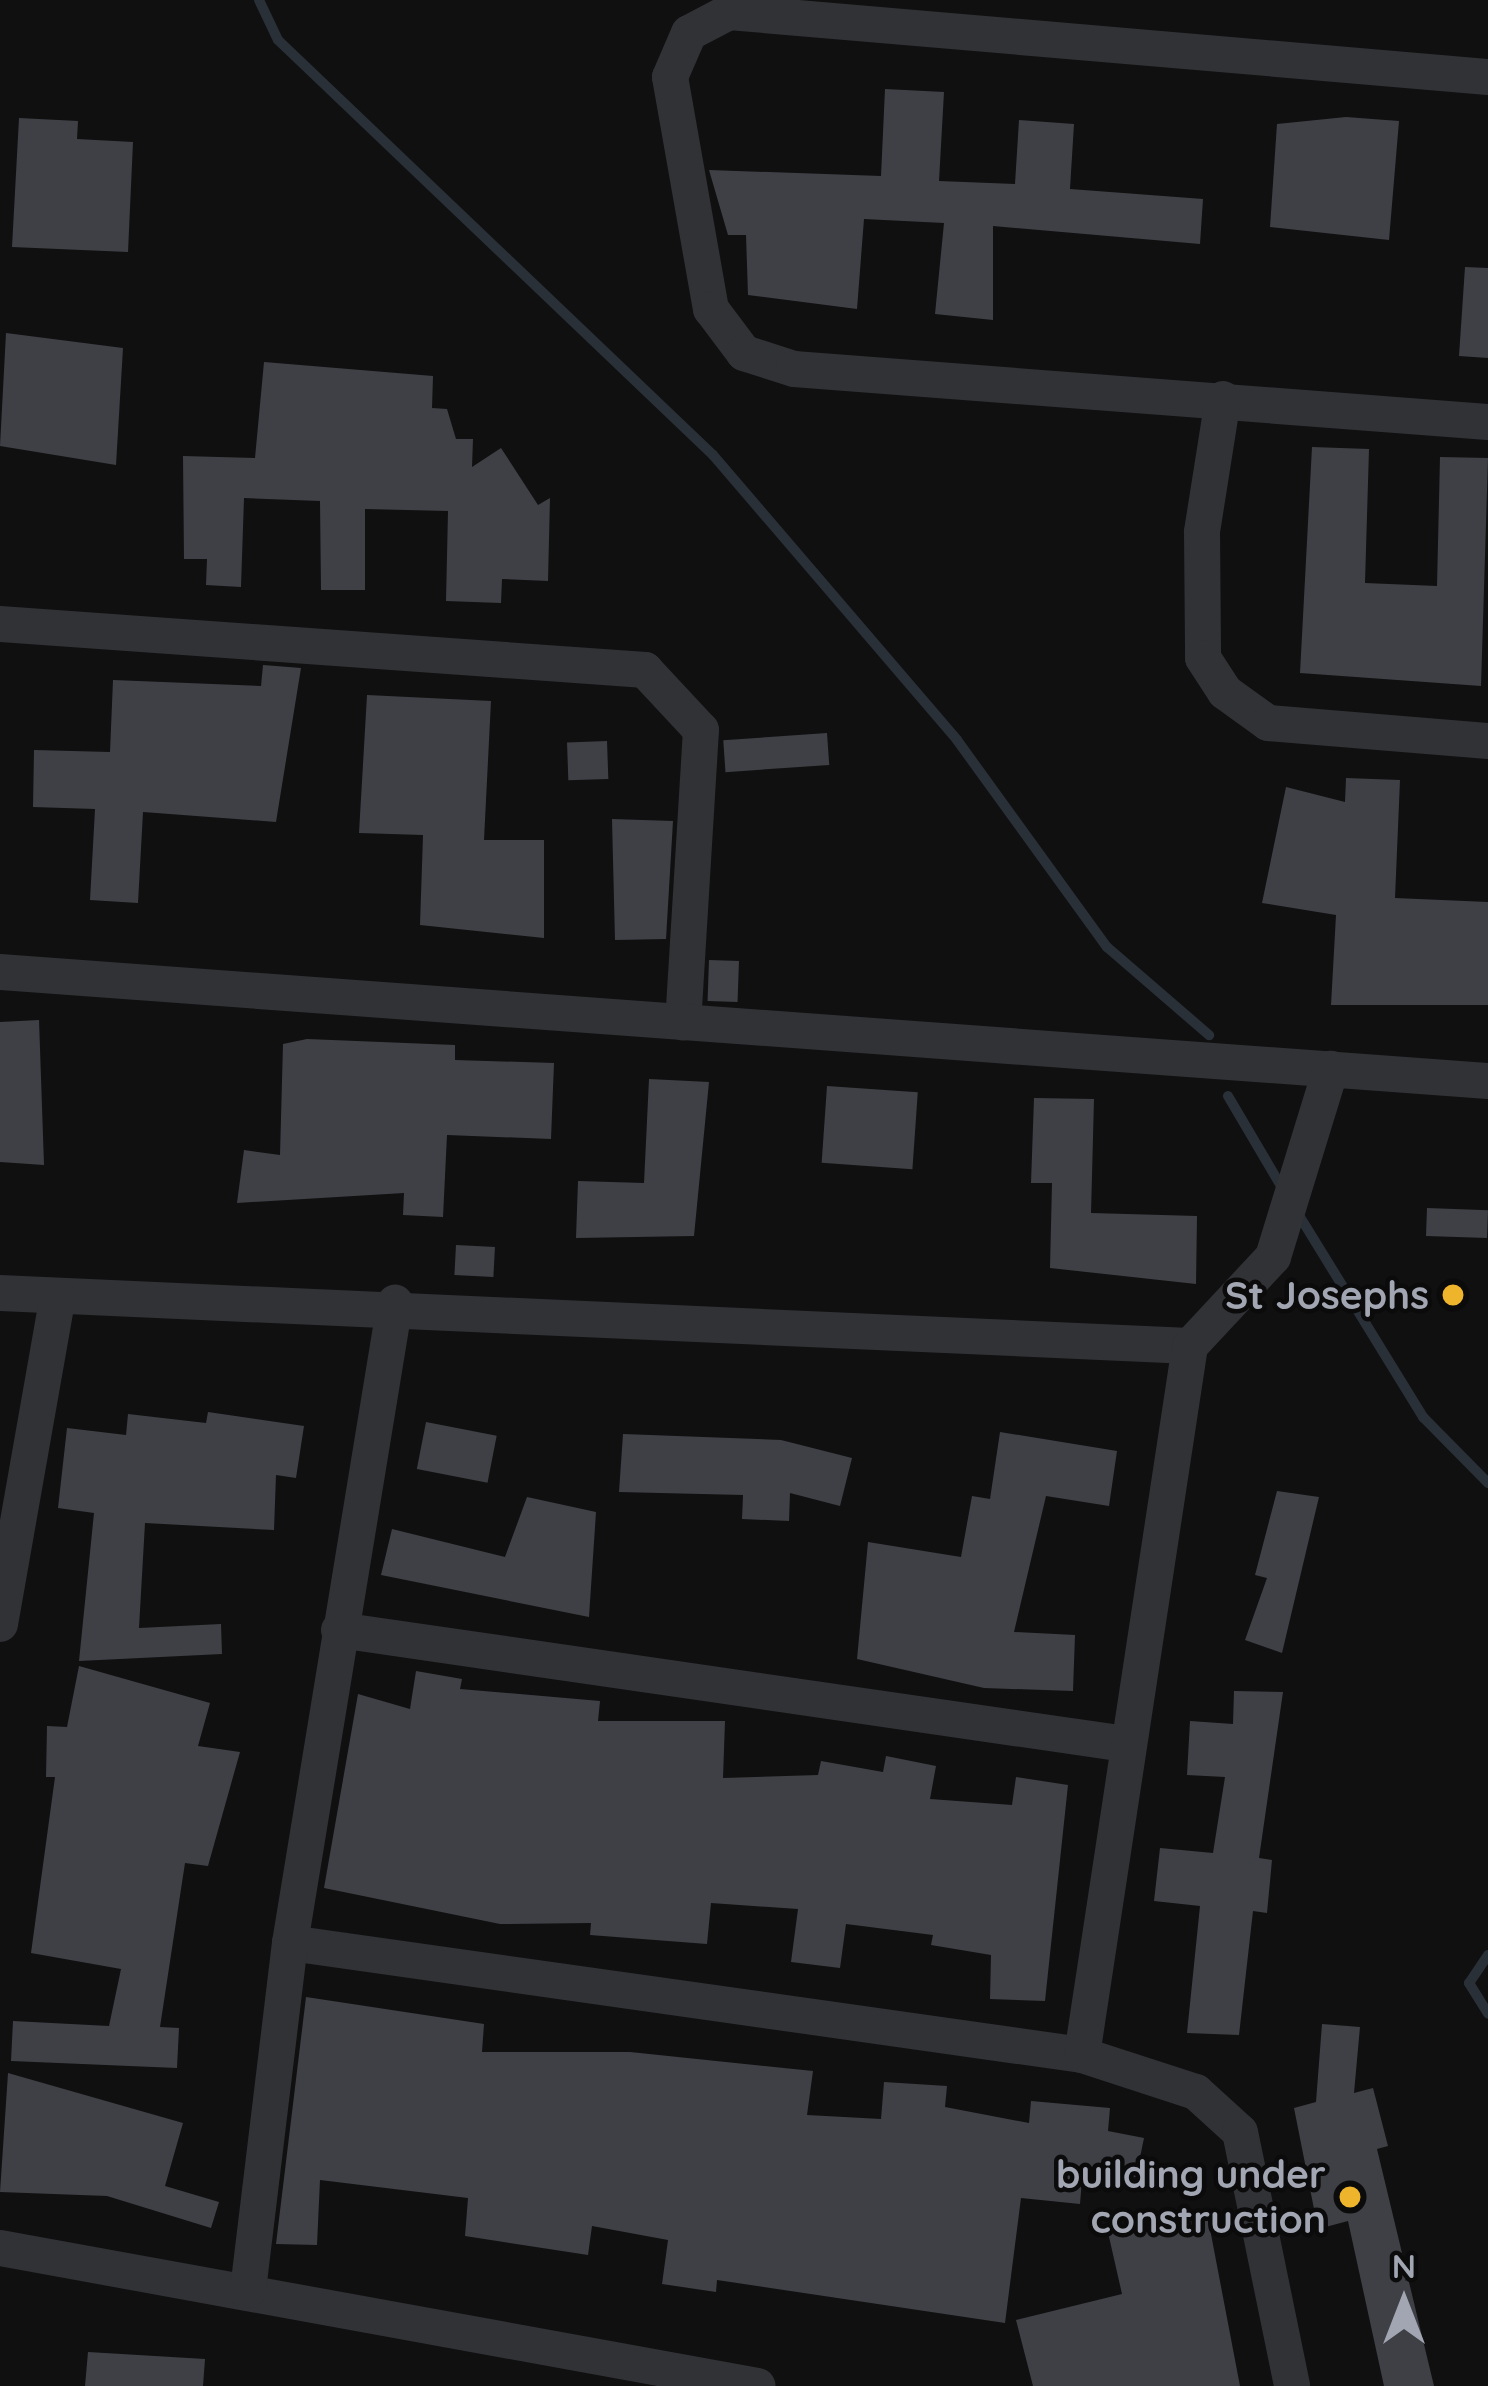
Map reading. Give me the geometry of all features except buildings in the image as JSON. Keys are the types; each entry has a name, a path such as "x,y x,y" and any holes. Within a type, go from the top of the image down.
{"street":[{"path":"1488,76 729,12 688,33 670,77 711,309 744,353 794,369 1488,422"},
{"path":"1223,399 1203,595 1203,658 1225,692 1268,723 1488,740"},
{"path":"0,623 645,670 701,730 683,1022"},
{"path":"0,973 1488,1081"},
{"path":"1082,2055 1125,1744 1190,1346 1274,1257 1331,1069"},
{"path":"0,1293 395,1304 1190,1346"},
{"path":"1,1613 58,1296"},
{"path":"248,2290 290,1943 395,1304"},
{"path":"339,1630 1125,1744"},
{"path":"290,1943 1082,2055 1196,2092 1240,2132 1292,2386"},
{"path":"0,2248 758,2386"}],"waterway":[{"path":"259,0 278,40 713,455 957,740 1107,947 1209,1035"},
{"path":"1228,1096 1284,1191"},
{"path":"1297,1212 1423,1417 1488,1483"},
{"path":"1488,1955 1469,1983 1488,2013"}],"place":[{"name":"St Josephs","path":"1453,1295"},
{"name":"building under construction","path":"1350,2197"}]}
